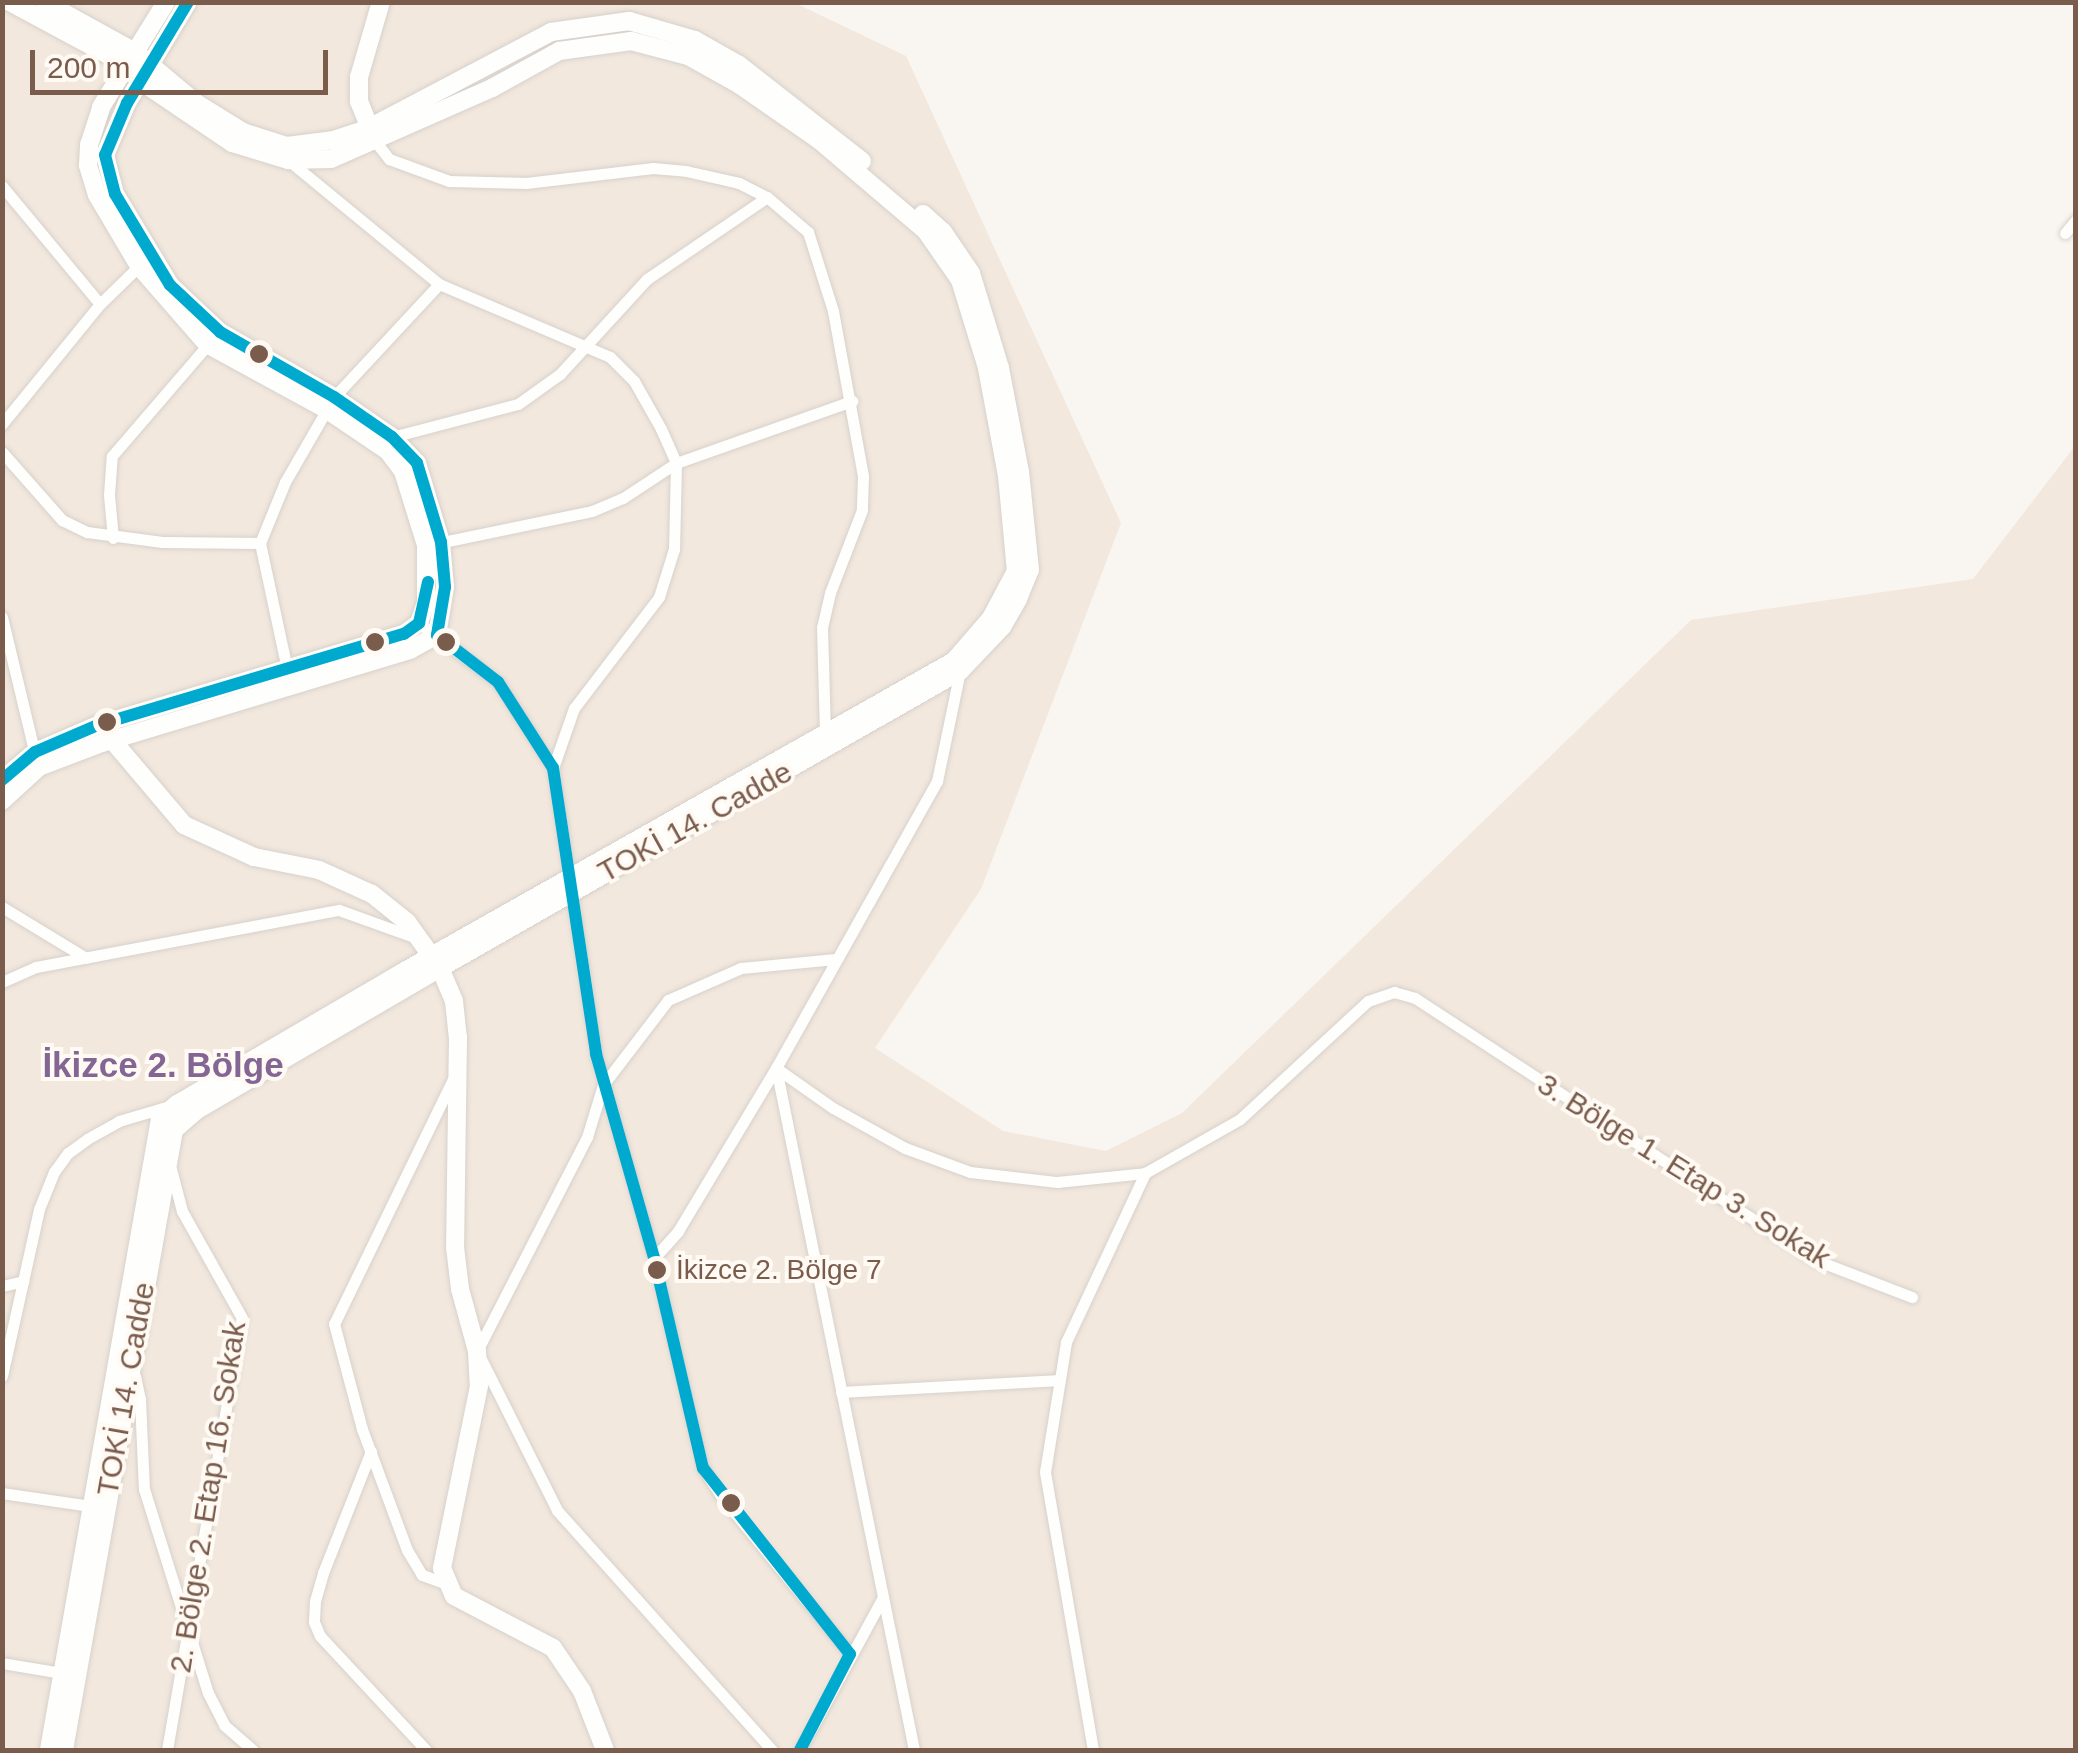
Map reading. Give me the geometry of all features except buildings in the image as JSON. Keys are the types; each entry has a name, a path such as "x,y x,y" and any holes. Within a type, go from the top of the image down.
{"main road":[{"path":"10,2 150,64 196,102 243,132 270,142 308,144 372,134"},
{"path":"44,2 131,58 142,82 232,143 288,160 331,160 551,32 630,22 695,40 739,65 823,135"},
{"path":"2,780 98,726 404,634 419,623 433,544 417,463 392,437 214,338 139,266 97,194 88,166 89,145 102,108 166,2"},
{"path":"188,2 127,104 106,155 109,176 141,242 214,338"},
{"path":"372,134 358,102 359,78 381,2"},
{"name":"TOKİ 14. Cadde","path":"570,884 960,671 1002,626 1030,570 1020,472 1000,368 971,273 943,232 823,135"},
{"name":"TOKİ 14. Cadde","path":"64,1750 131,1362 160,1156 160,1119 177,1104 436,962 954,661 991,618 1016,570 1008,476 990,386 960,280 926,232 823,135"},
{"path":"2,801 37,759 410,650 437,635 446,587 403,471 388,450 330,403"},
{"path":"112,740 184,825 254,857 345,880 384,903 436,962 454,1001 456,1247 460,1289 478,1352 479,1386 442,1568 454,1596 553,1648 582,1691 605,1750"},
{"name":"TOKİ 14. Cadde","path":"49,1750 90,1506 160,1156 174,1130 197,1110 436,962"}],"street":[{"path":"372,134 389,159 449,180 526,183 653,168 739,183 767,196 808,232 824,270 852,400 862,476 862,510 830,592 822,627 825,733"},
{"path":"288,160 439,284 610,357 634,381 676,463 674,549 659,597 574,708 552,768"},
{"path":"2,186 100,304"},
{"path":"392,437 518,404 560,374 647,280 767,196"},
{"path":"2064,233 2076,220"},
{"path":"2,424 100,304 139,266"},
{"path":"287,670 260,543 285,482 330,403 439,284"},
{"path":"113,538 109,495 112,456 214,338"},
{"path":"433,544 592,512 624,498 676,463 852,400"},
{"path":"2,452 62,520 113,538 260,543"},
{"path":"2,617 37,759"},
{"path":"419,623 498,682 552,768 603,1085 654,1258 703,1468 720,1496 850,1654"},
{"path":"654,1258 678,1231 776,1068 937,781 960,671"},
{"path":"2,907 86,958"},
{"path":"2,982 36,968 339,910 420,940"},
{"path":"772,1750 557,1510 478,1352 587,1137 603,1085 668,1000 742,968 836,960"},
{"name":"3. Bölge 1. Etap 3. Sokak","path":"1145,1174 1240,1119 1368,1001 1394,992 1415,998 1816,1260 1912,1297"},
{"path":"776,1068 833,1108 905,1148 970,1172 1058,1182 1145,1174"},
{"path":"776,1068 914,1750"},
{"path":"447,1584 422,1575 407,1550 370,1451 336,1345 334,1324 455,1076"},
{"path":"2,1376 39,1209 54,1172 68,1152 119,1121 177,1104"},
{"name":"2. Bölge 2. Etap 16. Sokak","path":"160,1156 182,1211 242,1318 166,1750"},
{"path":"1093,1750 1045,1472 1066,1342 1145,1174"},
{"path":"2,1286 23,1281"},
{"path":"131,1362 140,1399 144,1489 208,1692 224,1725 253,1750"},
{"path":"841,1392 1060,1380"},
{"path":"370,1451 314,1601 314,1622 320,1636 426,1750"},
{"path":"2,1492 90,1506"},
{"path":"800,1750 883,1596"},
{"path":"2,1663 62,1673"}],"shaded area":[{"path":"3,3 795,3 906,56 1121,523 981,889 875,1048 1003,1131 1106,1151 1182,1113 1691,620 1973,579 2075,446 2075,1750 3,1750"}],"transit line":[{"path":"188,2 127,103 105,155 115,194 170,285 220,332 334,397 392,437 417,463 441,542 445,587 437,635 498,682 553,768 596,1054 654,1258 703,1468 850,1654 800,1750"},
{"path":"2,780 35,752 98,725 404,634 419,623 428,582"}],"place":[{"name":"İkizce 2. Bölge 7","path":"657,1270"}],"district":[{"name":"İkizce 2. Bölge","path":"163,1065"}]}
